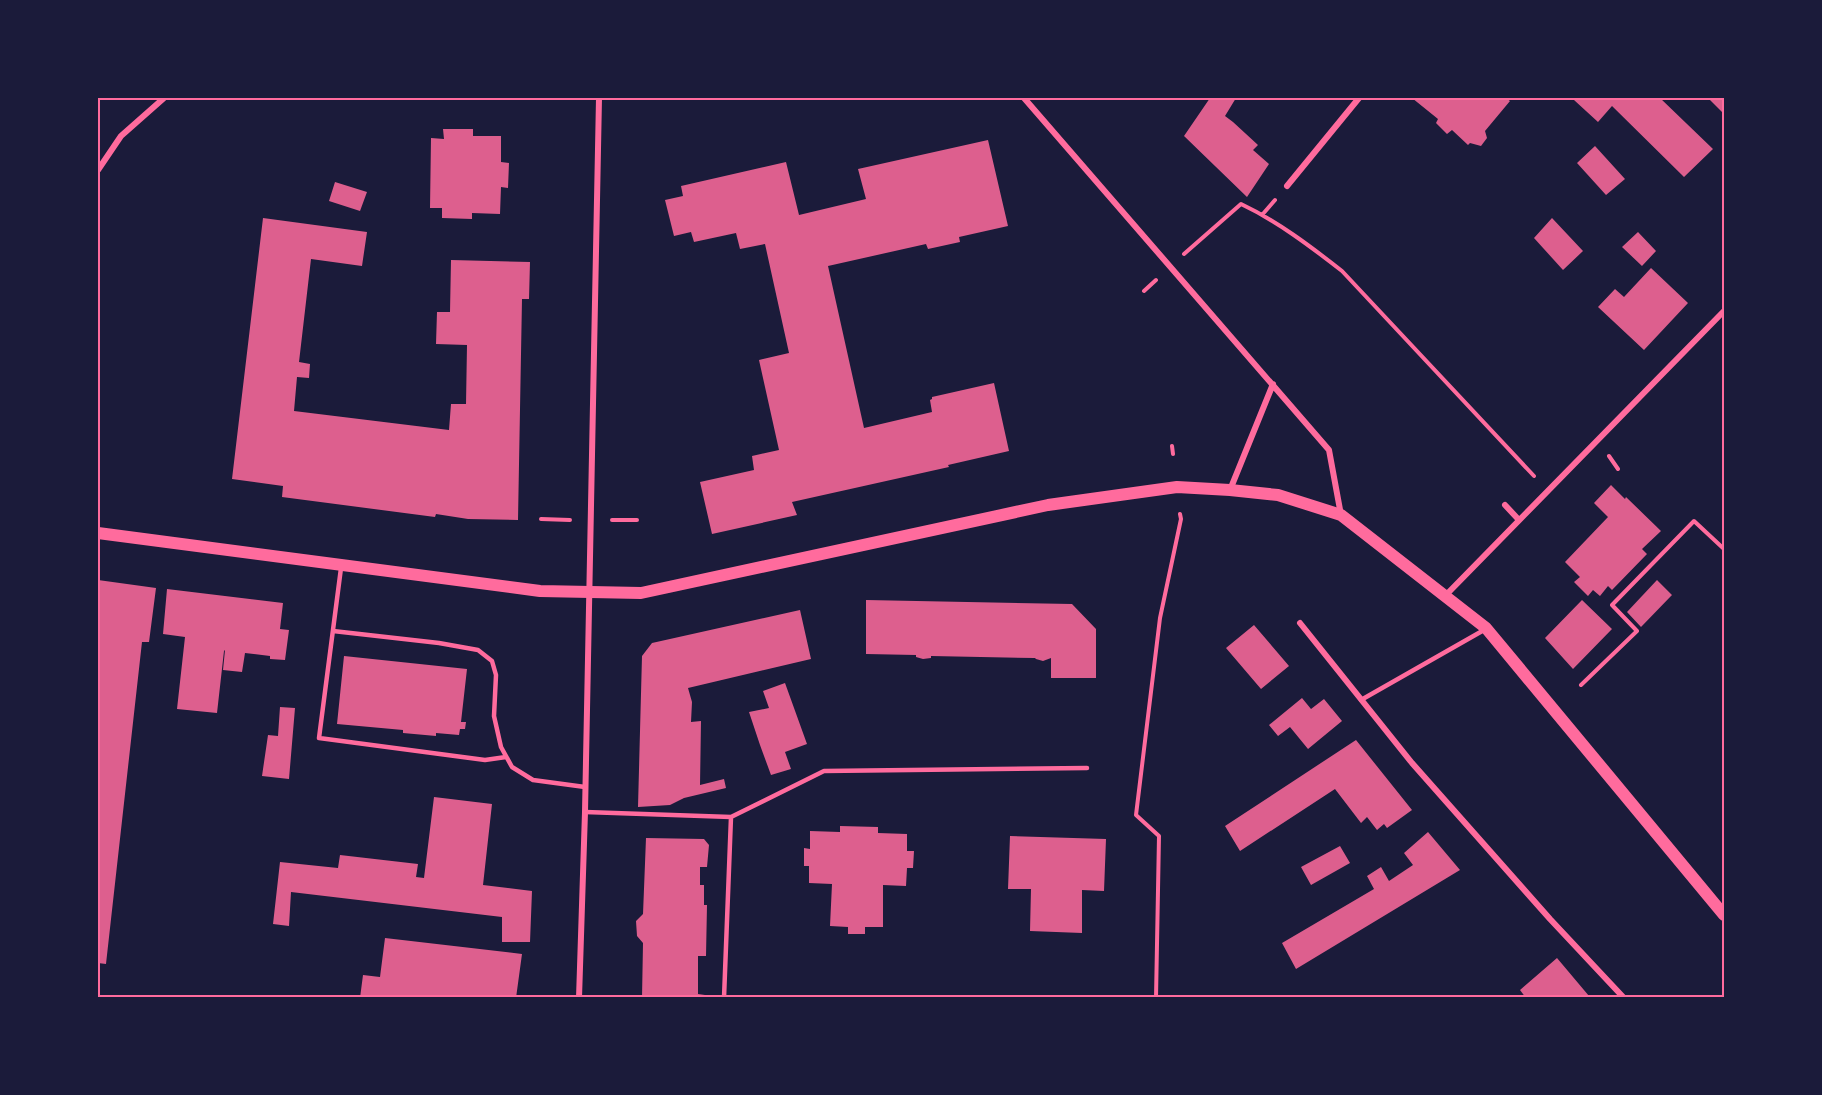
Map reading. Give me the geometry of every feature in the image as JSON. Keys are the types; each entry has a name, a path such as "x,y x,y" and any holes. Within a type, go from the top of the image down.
{"main road":[{"path":"98,533 540,591 641,593 1048,506 1177,487 1278,495 1341,515 1486,628 1725,915"}],"street":[{"path":"98,170 121,136 164,98"},
{"path":"579,998 585,812 599,98"},
{"path":"1024,98 1329,450 1341,515"},
{"path":"1287,186 1359,98"},
{"path":"1445,596 1725,311"},
{"path":"1230,490 1273,384"},
{"path":"1505,505 1519,520"},
{"path":"1300,623 1412,763 1550,919 1624,998"}],"lane":[{"path":"341,565 319,738 485,760 506,757"},
{"path":"1361,700 1486,628"},
{"path":"333,631 439,642 478,650 492,661 496,675 494,716 501,747 512,767 533,780 585,787"},
{"path":"585,812 731,817 824,771 1087,768"},
{"path":"724,998 731,817"}],"path":[{"path":"1144,291 1241,204 1256,211 1312,247 1341,271 1535,477"},
{"path":"1172,446 1173,454"},
{"path":"1156,998 1159,836 1136,815 1160,618 1180,514"},
{"path":"541,519 570,520"},
{"path":"612,520 637,520"},
{"path":"1581,685 1637,631 1612,605 1694,521 1725,549"}],"building":[{"path":"1210,98 1236,98 1225,116 1258,145 1253,150 1269,164 1247,197 1184,136"},
{"path":"1412,98 1506,98 1510,101 1485,131 1487,138 1481,146 1470,143 1468,145 1452,130 1447,134 1436,123 1438,119"},
{"path":"1576,98 1660,98 1713,149 1684,177 1612,106 1598,122 1574,100"},
{"path":"1708,98 1724,98 1724,114"},
{"path":"443,129 473,129 473,136 501,136 501,162 509,163 508,188 501,187 500,214 472,213 472,219 442,218 442,208 430,208 431,138 444,139"},
{"path":"988,140 1008,226 959,237 960,242 928,249 926,244 828,266 864,428 932,412 930,400 932,397 994,383 1009,451 948,465 949,467 792,502 797,515 712,534 700,482 754,470 752,456 779,450 759,360 789,353 765,244 740,249 736,233 694,242 691,232 674,236 665,200 683,196 681,186 786,162 799,215 866,199 858,169"},
{"path":"1595,146 1625,179 1606,195 1577,163"},
{"path":"335,182 367,192 360,211 329,201"},
{"path":"263,218 367,232 362,266 311,259 299,362 310,364 309,378 297,377 294,411 449,430 451,404 466,404 467,345 436,344 437,312 450,312 451,260 530,262 529,299 522,299 518,520 468,519 436,514 435,517 282,497 283,486 232,479"},
{"path":"1552,218 1583,251 1563,270 1534,238"},
{"path":"1638,232 1656,251 1642,266 1622,247"},
{"path":"1651,268 1688,303 1644,350 1598,307 1615,289 1624,297"},
{"path":"1611,485 1661,531 1642,549 1647,554 1612,590 1608,586 1600,596 1593,590 1588,596 1574,582 1580,577 1565,562 1608,517 1594,503"},
{"path":"98,580 156,588 149,642 142,642 106,964 98,963"},
{"path":"1657,580 1672,595 1641,627 1627,612"},
{"path":"167,589 283,603 280,629 289,630 285,660 245,653 242,672 223,670 225,650 217,713 177,709 185,637 163,634"},
{"path":"866,600 1072,604 1096,629 1096,678 1051,678 1051,658 1043,661 1035,658 931,656 931,658 923,659 916,655 866,654"},
{"path":"1582,600 1612,629 1573,669 1545,638"},
{"path":"800,610 811,659 688,688 692,702 691,722 701,721 700,785 724,779 726,788 684,798 670,805 638,807 642,656 652,643"},
{"path":"1254,625 1289,666 1261,689 1226,648"},
{"path":"344,656 467,669 461,722 466,722 465,729 460,729 459,735 436,733 436,736 403,733 403,730 337,724"},
{"path":"785,683 807,744 785,752 791,769 771,775 749,712 769,708 763,691"},
{"path":"1302,698 1311,709 1324,699 1342,721 1308,749 1290,727 1278,736 1269,725"},
{"path":"280,707 295,708 289,779 262,776 268,735 278,736"},
{"path":"1356,740 1412,810 1387,828 1384,824 1377,830 1367,817 1361,823 1335,789 1240,851 1225,826"},
{"path":"434,797 492,804 483,885 532,891 530,942 502,942 502,917 291,892 289,926 273,924 280,862 338,868 340,855 418,864 416,877 424,878"},
{"path":"840,826 878,827 878,833 907,834 907,851 914,851 913,868 907,868 906,886 883,885 883,927 865,927 865,934 848,934 848,927 830,926 832,884 809,883 809,866 804,866 804,848 810,849 810,831 840,832"},
{"path":"1428,832 1460,870 1296,969 1282,943 1374,889 1367,876 1381,867 1389,881 1413,865 1404,853"},
{"path":"1010,836 1106,839 1104,891 1082,890 1082,933 1030,931 1031,889 1008,889"},
{"path":"646,838 704,839 709,845 707,867 700,867 700,885 704,885 704,905 707,905 706,956 698,956 698,994 705,995 705,998 642,998 643,943 637,936 636,921 643,914"},
{"path":"1340,846 1350,863 1311,885 1301,867"},
{"path":"385,938 522,954 516,998 406,998 388,995 388,998 360,998 363,975 380,977"},
{"path":"1557,958 1589,996 1588,998 1526,998 1520,990"}]}
